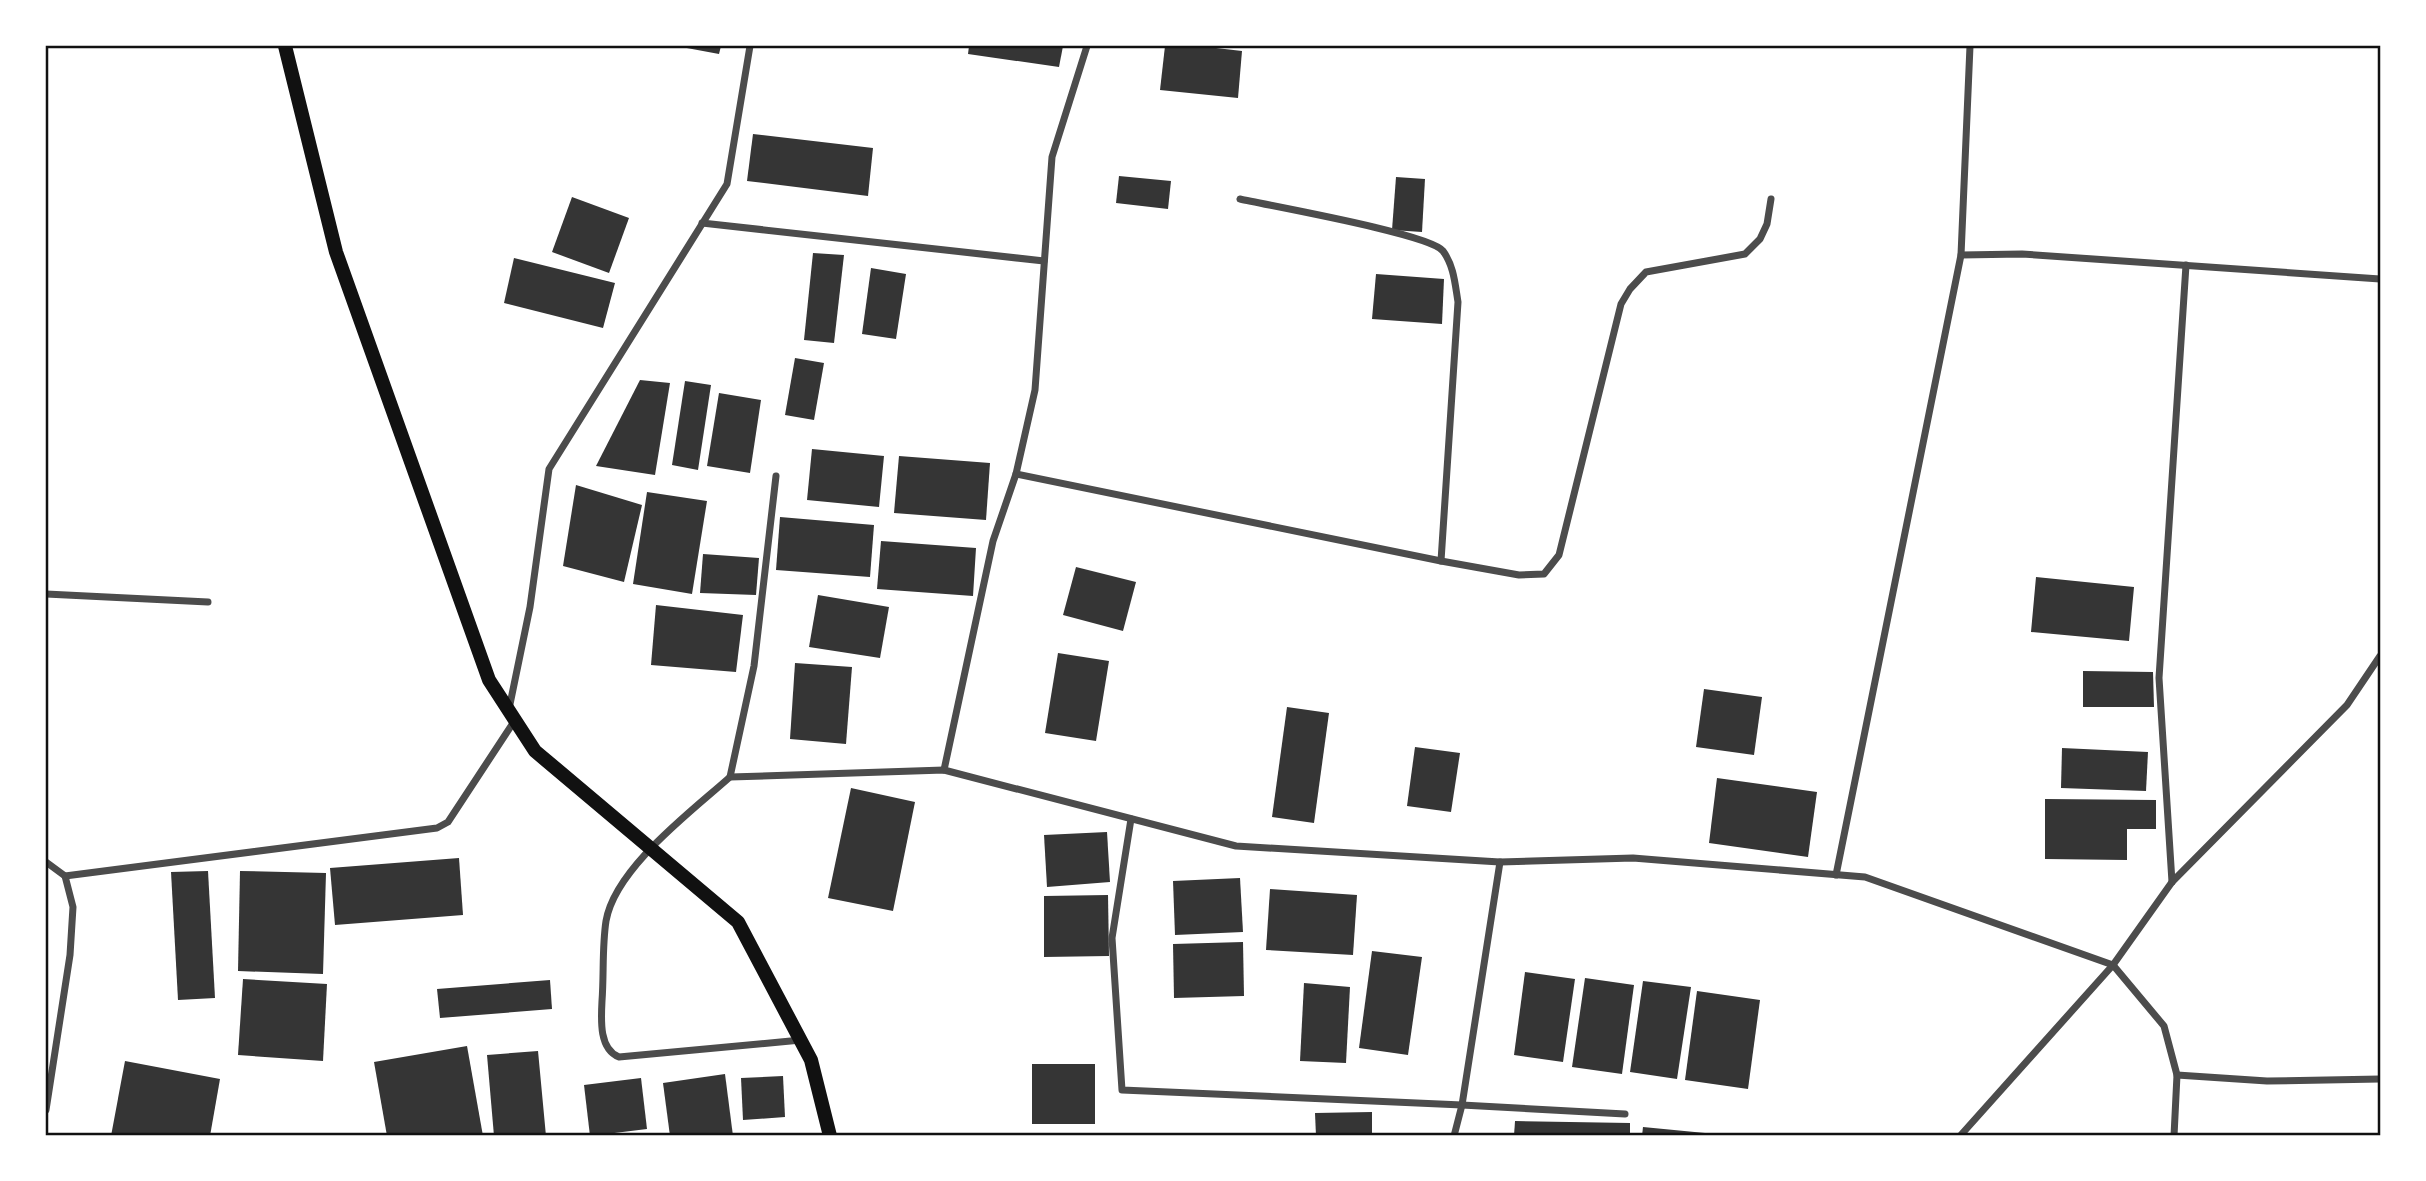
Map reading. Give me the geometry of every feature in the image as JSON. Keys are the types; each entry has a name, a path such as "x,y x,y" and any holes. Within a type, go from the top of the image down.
{"main road":[{"path":"285,46 336,252 489,680 535,751 738,922 811,1059 830,1136"}],"street":[{"path":"65,876 436,828 448,822 512,715 549,469 727,184 750,46"},
{"path":"944,770 993,541 1016,474 1035,390 1052,156 1087,46"},
{"path":"1836,875 1961,255 1970,46"},
{"path":"1240,199 1414,237 1441,248 1453,270 1458,302 1441,561"},
{"path":"1016,474 1441,561 1519,575 1544,574 1559,555 1621,304 1630,289 1646,272 1745,254 1760,239 1767,224 1771,199"},
{"path":"702,223 1044,261"},
{"path":"1961,255 2022,254 2381,279"},
{"path":"2172,881 2159,678 2186,265"},
{"path":"776,476 754,667 730,777 650,849 625,879 607,918 601,1016 605,1046 612,1054 620,1057 801,1040"},
{"path":"46,594 208,602"},
{"path":"1960,1136 2113,965 2172,881 2347,705 2381,656"},
{"path":"730,777 944,770 1236,846 1500,862 1633,858 1865,877 2113,965 2164,1026 2177,1075 2174,1136"},
{"path":"1131,819 1112,938 1122,1090 1625,1114"},
{"path":"1454,1136 1462,1105 1500,862"},
{"path":"46,863 65,876 73,907 70,955 46,1110"},
{"path":"2177,1075 2267,1081 2381,1079"}],"building":[{"path":"676,46 721,46 719,54"},
{"path":"969,46 1063,46 1059,67 968,54"},
{"path":"1165,46 1199,46 1242,51 1238,98 1160,90"},
{"path":"753,134 873,148 868,196 747,181"},
{"path":"1119,176 1171,181 1168,209 1116,203"},
{"path":"1396,177 1425,179 1422,232 1392,230"},
{"path":"572,197 629,218 609,273 552,252"},
{"path":"813,253 844,255 834,343 804,340"},
{"path":"514,258 615,283 603,328 504,303"},
{"path":"871,268 906,274 896,339 862,334"},
{"path":"1376,274 1444,279 1442,324 1372,319"},
{"path":"795,358 824,363 814,420 785,415"},
{"path":"640,380 670,383 655,475 596,466"},
{"path":"685,381 711,385 698,470 672,465"},
{"path":"719,393 761,400 750,473 707,466"},
{"path":"812,449 884,456 879,507 807,500"},
{"path":"899,456 990,463 986,520 894,513"},
{"path":"576,485 642,505 624,582 563,566"},
{"path":"647,492 707,501 692,594 633,584"},
{"path":"780,517 874,525 870,577 776,570"},
{"path":"881,541 976,548 973,596 877,589"},
{"path":"703,554 759,558 756,595 700,593"},
{"path":"1076,567 1136,582 1123,631 1063,615"},
{"path":"2036,577 2134,587 2129,641 2031,632"},
{"path":"818,595 889,607 880,658 809,647"},
{"path":"656,605 743,615 736,672 651,665"},
{"path":"1058,653 1109,661 1096,741 1045,733"},
{"path":"795,663 852,667 846,744 790,739"},
{"path":"2083,671 2153,672 2154,707 2083,707"},
{"path":"1704,689 1762,697 1754,755 1696,747"},
{"path":"1287,707 1329,713 1314,823 1272,817"},
{"path":"1415,747 1460,753 1451,812 1407,806"},
{"path":"2062,748 2148,752 2146,791 2061,788"},
{"path":"1717,778 1817,792 1808,857 1709,843"},
{"path":"851,788 915,802 893,911 828,898"},
{"path":"2045,799 2156,800 2156,829 2127,829 2127,860 2045,859"},
{"path":"1107,832 1110,882 1047,887 1044,835"},
{"path":"459,858 463,915 335,925 330,868"},
{"path":"208,871 215,998 178,1000 171,872"},
{"path":"240,871 326,873 323,974 238,971"},
{"path":"1240,878 1243,932 1175,935 1173,881"},
{"path":"1270,889 1357,895 1353,955 1266,950"},
{"path":"1108,895 1109,956 1044,957 1044,896"},
{"path":"1243,942 1244,996 1174,998 1173,944"},
{"path":"1372,951 1422,957 1408,1055 1359,1048"},
{"path":"1525,972 1575,979 1563,1062 1514,1055"},
{"path":"1585,978 1634,985 1622,1074 1572,1067"},
{"path":"243,979 327,984 323,1061 238,1055"},
{"path":"550,980 552,1009 440,1018 437,989"},
{"path":"1643,981 1691,987 1677,1079 1630,1072"},
{"path":"1304,983 1350,987 1346,1063 1300,1061"},
{"path":"1697,991 1760,1000 1748,1089 1685,1080"},
{"path":"467,1046 483,1136 387,1136 374,1062"},
{"path":"538,1051 546,1136 494,1136 487,1055"},
{"path":"125,1061 220,1079 210,1136 111,1136"},
{"path":"1032,1064 1095,1064 1095,1124 1032,1124"},
{"path":"725,1074 733,1136 670,1136 663,1083"},
{"path":"783,1076 785,1117 743,1120 741,1078"},
{"path":"641,1078 647,1129 590,1136 584,1085"},
{"path":"1372,1112 1372,1136 1316,1136 1315,1113"},
{"path":"1515,1121 1630,1123 1630,1136 1514,1136"},
{"path":"1643,1127 1705,1133 1704,1136 1642,1136"}]}
